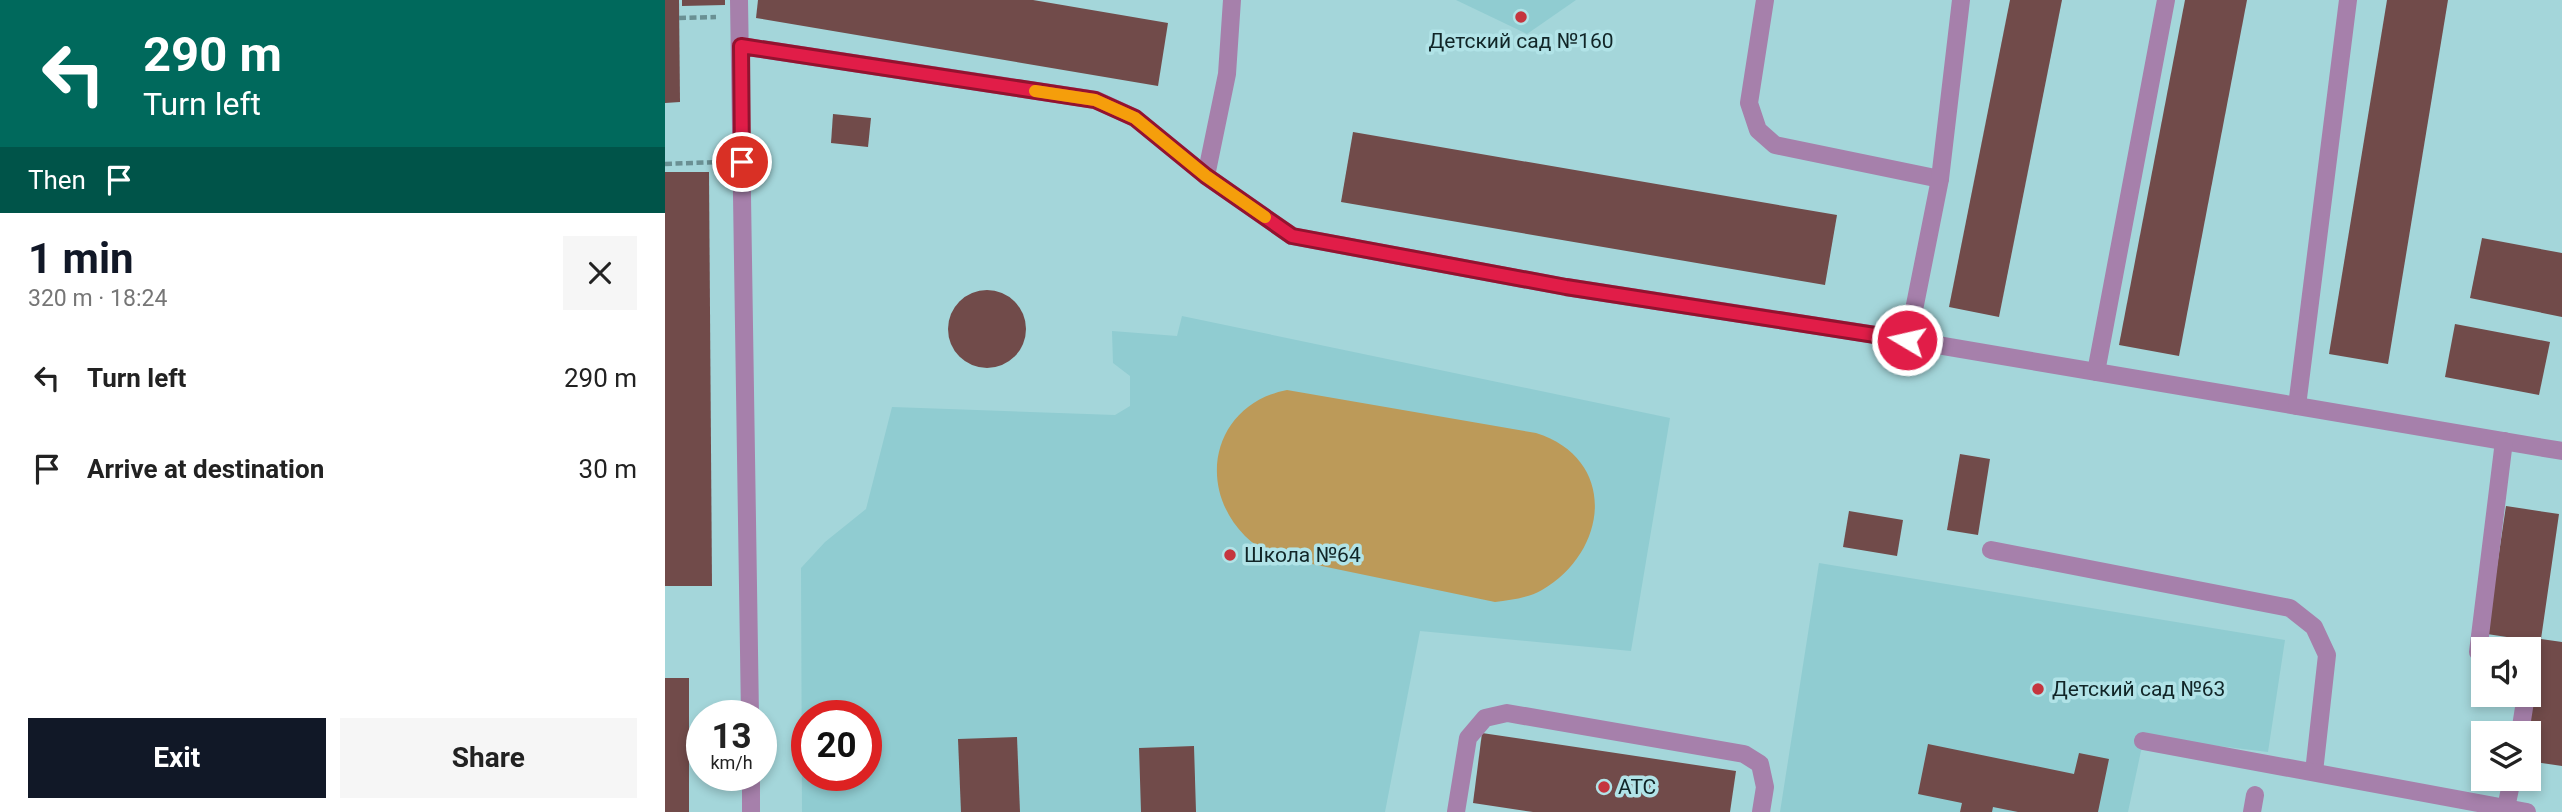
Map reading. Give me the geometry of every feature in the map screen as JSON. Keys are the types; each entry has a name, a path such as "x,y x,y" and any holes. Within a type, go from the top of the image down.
{"lane":[{"path":"1206,176 1227,74 1232,0"},
{"path":"1765,0 1749,103 1758,130 1775,145 1940,179"},
{"path":"1907,340 1940,179 1961,0"},
{"path":"2097,372 2166,0"},
{"path":"2297,406 2348,0"},
{"path":"739,8 750,700"},
{"path":"741,46 1095,100 1135,118 1206,176 1292,236 1566,287 1907,340 2562,450"},
{"path":"2481,637 2504,441"},
{"path":"1991,550 2290,608 2314,628 2327,655 2314,772"},
{"path":"1456,812 1468,738 1485,718 1507,713 1744,754 1760,764 1765,787 1761,812"},
{"path":"2143,741 2527,812"},
{"path":"751,791 751,812"},
{"path":"2506,808 2510,791"}],"path":[{"path":"679,18 739,8"},
{"path":"665,164 742,162"}],"shaded area":[{"name":"Детский сад №160","path":"1456,0 1576,0 1527,34"},
{"name":"Школа №64","path":"1182,316 1670,418 1631,651 1420,631 1385,812 802,812 802,791 882,791 882,700 802,700 801,568 825,542 866,509 892,407 1115,415 1130,406 1130,376 1113,363 1112,331 1177,336"},
{"path":"1287,390 1536,433 1563,446 1581,463 1592,484 1595,507 1591,530 1581,553 1564,573 1542,590 1525,597 1495,602 1288,559 1260,547 1245,536 1229,515 1220,493 1217,471 1220,449 1229,429 1243,411 1262,398"},
{"name":"Детский сад №63","path":"1819,563 2285,640 2268,752 2144,737 2128,812 1780,812"}],"building":[{"path":"665,0 679,0 680,102 665,103"},
{"path":"682,0 725,0 725,5 682,6"},
{"path":"758,0 1033,0 1168,23 1158,86 756,18"},
{"path":"2010,0 2062,0 1999,317 1949,307"},
{"path":"2185,0 2247,0 2179,356 2119,345"},
{"path":"2387,0 2448,0 2388,364 2329,354"},
{"path":"833,114 871,118 868,147 831,143"},
{"path":"1353,132 1837,215 1825,285 1341,202"},
{"path":"665,172 709,172 712,586 665,586"},
{"path":"2482,238 2562,253 2562,317 2470,298"},
{"path":"987,290 1002,293 1015,301 1023,314 1026,329 1023,344 1015,357 1002,365 987,368 972,365 959,357 951,344 948,329 951,314 959,301 972,293"},
{"path":"2455,324 2550,342 2539,395 2445,377"},
{"path":"1960,454 1990,459 1978,535 1947,530"},
{"path":"2506,506 2559,514 2541,639 2487,634"},
{"path":"1849,511 1903,520 1897,556 1843,547"},
{"path":"2541,639 2562,642 2562,766 2541,763 2541,721 2529,721 2531,707 2541,707"},
{"path":"665,678 689,678 689,700 686,700 686,791 689,791 689,812 665,812"},
{"name":"АТС","path":"1482,733 1736,771 1730,812 1533,812 1473,803"},
{"path":"1017,737 1020,812 961,812 958,739"},
{"path":"1928,744 2074,774 2079,753 2109,759 2098,812 2018,812 1993,807 1992,812 1960,812 1962,803 1918,794"},
{"path":"1194,746 1196,812 1141,812 1139,748"}],"slow traffic":[{"path":"1035,91 1095,100 1135,118 1206,176 1265,217"}],"place":[{"name":"Детский сад №160","path":"1521,17"},
{"name":"Школа №64","path":"1230,555"},
{"name":"Детский сад №63","path":"2038,689"},
{"name":"АТС","path":"1604,787"}],"route":[{"path":"742,162 741,46 1095,100 1135,118 1206,176 1292,236 1566,287 1907,340"}]}
